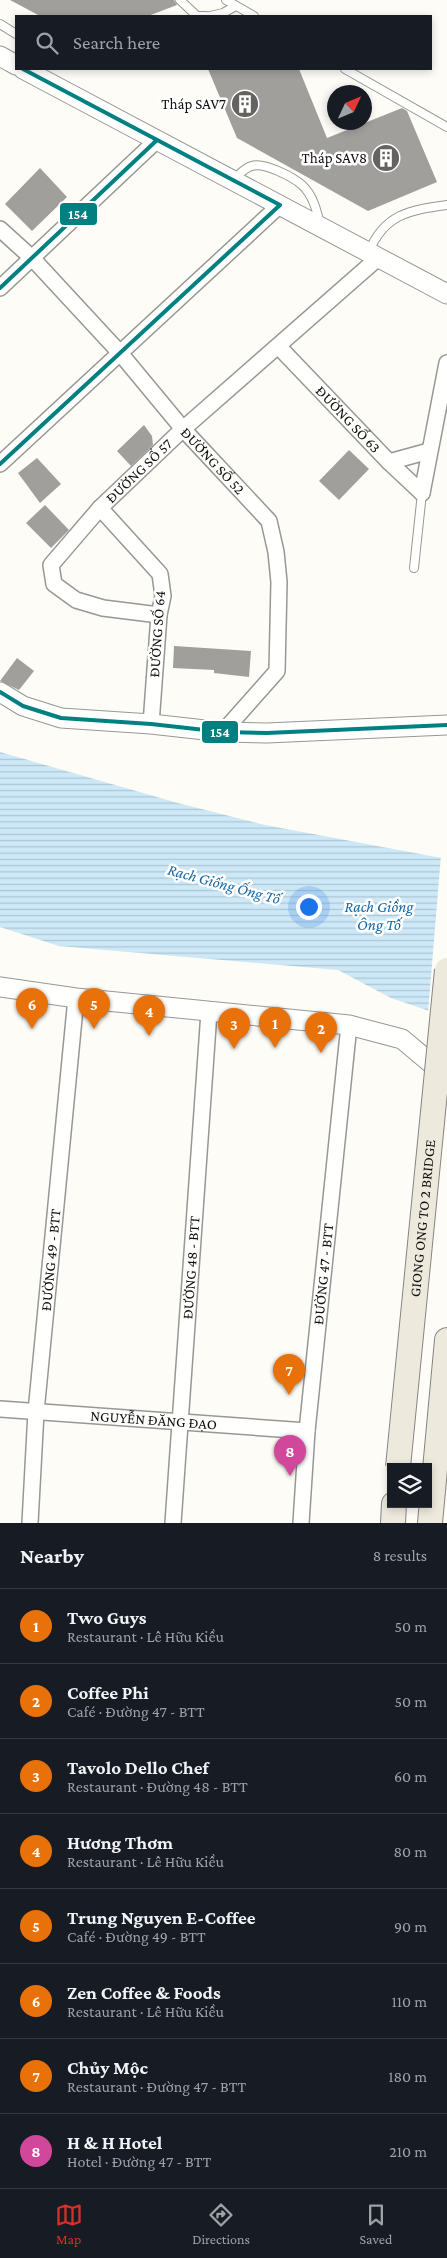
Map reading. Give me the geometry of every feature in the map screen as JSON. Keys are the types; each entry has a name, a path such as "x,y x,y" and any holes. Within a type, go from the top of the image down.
{"main road":[{"name":"GIONG ONG TO 2 BRIDGE","path":"398,1463 447,970"},
{"path":"430,1523 447,1340"},
{"path":"392,1523 394,1508"}],"street":[{"path":"0,56 15,64"},
{"path":"27,70 447,294"},
{"path":"0,288 157,140"},
{"path":"0,464 280,205"},
{"name":"ĐƯỜNG SỐ 52","path":"0,229 32,258 120,353 183,429 269,521 276,552 279,582 277,670 223,732"},
{"name":"ĐƯỜNG SỐ 57","path":"159,615 102,608 76,600 54,584 51,565 100,508 183,429 279,347 374,255"},
{"name":"ĐƯỜNG SỐ 63","path":"279,347 389,462 422,493"},
{"path":"422,493 447,363"},
{"name":"ĐƯỜNG SỐ 63","path":"389,462 429,451"},
{"name":"ĐƯỜNG SỐ 64","path":"100,508 160,574 163,596 159,615 151,724"},
{"path":"0,692 23,706 60,718 151,724 223,732 267,733 447,725"},
{"path":"0,988 76,998 349,1025 402,1039 447,1077"},
{"name":"ĐƯỜNG 49 - BTT","path":"30,1523 36,1412 76,998"},
{"name":"ĐƯỜNG 48 - BTT","path":"173,1523 182,1422 209,1012"},
{"name":"ĐƯỜNG 47 - BTT","path":"301,1523 307,1431 349,1025"},
{"name":"NGUYỄN ĐĂNG ĐẠO","path":"0,1409 307,1431"}],"lane":[{"path":"180,0 196,15"},
{"path":"226,0 252,15"},
{"path":"214,15 236,6"},
{"path":"0,24 15,33"},
{"path":"348,70 447,127"},
{"path":"233,180 251,166 265,165 281,172 302,185 305,189 316,207 320,227"},
{"path":"374,255 374,239 384,225 404,213 447,205"},
{"path":"414,568 422,493"}],"water":[{"path":"0,752 178,803 265,825 447,859 447,1017 391,998 338,970 59,946 0,927"}],"pier":[{"path":"441,855 447,857 447,1020 428,1013"}],"building":[{"path":"10,0 174,0 177,5 151,15 38,15"},
{"path":"208,70 299,70 327,138 347,130 372,130 372,120 402,108 407,111 437,182 368,211 237,138"},
{"path":"40,168 67,197 32,231 5,204"},
{"path":"144,425 152,436 153,445 131,466 117,451"},
{"path":"349,450 369,469 339,500 319,481"},
{"path":"37,458 61,484 40,503 18,473"},
{"path":"45,505 69,530 51,548 26,523"},
{"path":"174,646 251,651 249,677 214,673 214,670 173,668"},
{"path":"17,658 34,671 19,690 0,681"}],"transit line":[{"name":"154","path":"0,464 280,205 25,70"},
{"name":"154","path":"0,288 157,140"},
{"name":"154","path":"0,692 23,706 61,718 151,724 223,732 267,733 447,725"}],"place":[{"name":"Tháp SAV7","path":"245,104"},
{"name":"Tháp SAV8","path":"386,158"},
{"name":"Zen Coffee & Foods","path":"32,1029"},
{"name":"Trung Nguyen E-Coffee","path":"94,1029"},
{"name":"Hương Thơm","path":"149,1036"},
{"name":"Two Guys","path":"275,1048"},
{"name":"Tavolo Dello Chef","path":"234,1049"},
{"name":"Coffee Phi","path":"321,1053"},
{"name":"Chủy Mộc","path":"289,1395"},
{"name":"H & H Hotel","path":"290,1476"}],"water label":[{"name":"Rạch Giống Ống Tố","path":"224,884"},
{"name":"Rạch Giồng Ông Tố","path":"379,915"}]}
